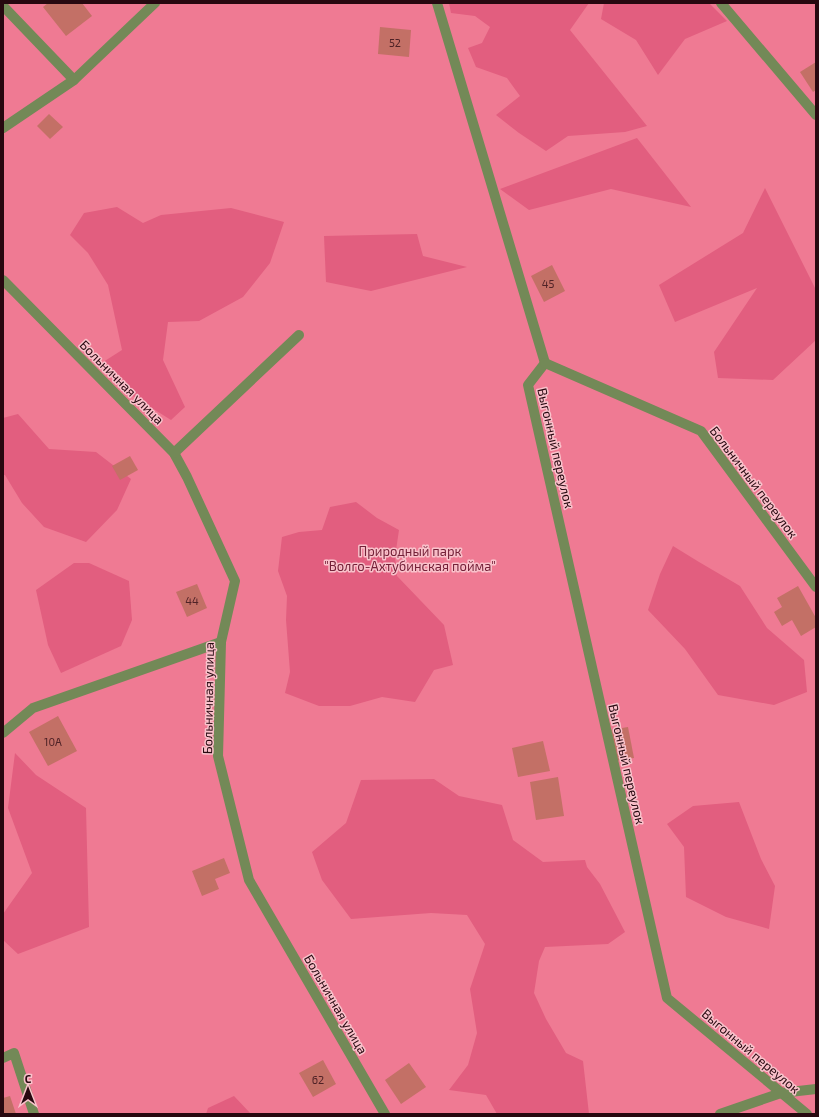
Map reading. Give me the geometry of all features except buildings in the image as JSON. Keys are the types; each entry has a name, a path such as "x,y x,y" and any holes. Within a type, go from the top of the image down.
{"street":[{"path":"3,128 74,80 155,3"},
{"path":"437,3 545,363"},
{"path":"721,3 816,115"},
{"path":"3,6 74,80"},
{"name":"Больничная улица","path":"3,280 174,453 235,581 221,642 218,756 249,880 385,1114"},
{"path":"174,453 299,335"},
{"name":"Больничный переулок","path":"545,363 702,431 816,587"},
{"name":"Выгонный переулок","path":"545,363 528,385 667,998 807,1114"},
{"path":"3,733 33,708 221,642"},
{"path":"3,1058 14,1053 34,1114"},
{"path":"720,1114 781,1093 816,1089"}],"green space":[{"name":"Природный парк \"Волго-Ахтубинская пойма\"","path":"3,3 816,3 816,1114 3,1114"}],"shaded area":[{"path":"449,3 589,3 570,30 647,126 625,132 568,136 546,151 496,115 520,96 507,78 476,67 468,48 482,43 490,27 475,16 451,13"},
{"path":"604,3 709,3 727,21 685,39 658,75 636,40 601,19"},
{"path":"637,138 691,207 611,189 529,210 500,189"},
{"path":"765,188 816,290 816,340 773,380 718,378 714,352 757,288 675,322 659,285 743,233"},
{"path":"117,207 143,223 161,215 231,208 284,222 270,263 243,297 199,321 168,322 163,360 185,407 171,420 120,388 100,364 122,350 108,285 88,253 70,235 84,213"},
{"path":"417,234 423,256 467,267 371,291 326,282 324,236"},
{"path":"18,414 49,449 96,452 131,479 117,510 86,542 44,527 22,503 5,475 3,475 3,418"},
{"path":"356,502 377,518 399,530 395,557 397,576 444,625 453,665 434,670 415,702 382,697 350,706 319,706 285,693 290,672 286,620 287,596 278,571 282,537 299,532 322,530 330,507"},
{"path":"673,546 740,586 767,628 804,660 807,692 774,705 718,695 685,649 648,610 660,574"},
{"path":"74,563 89,563 129,581 132,620 121,646 61,673 48,645 36,590"},
{"path":"15,753 36,775 86,808 89,927 18,954 3,940 3,914 32,873 8,808"},
{"path":"434,779 459,796 502,805 513,840 543,862 585,860 587,867 600,884 625,932 608,944 545,947 539,961 534,993 546,1019 566,1053 583,1061 589,1114 497,1114 486,1095 449,1090 468,1065 477,1033 470,989 485,944 467,915 431,913 351,919 322,880 312,852 346,823 361,780"},
{"path":"739,802 761,859 775,886 769,929 726,917 686,897 684,847 667,824 693,806"},
{"path":"234,1096 251,1114 206,1114 208,1108"}]}
